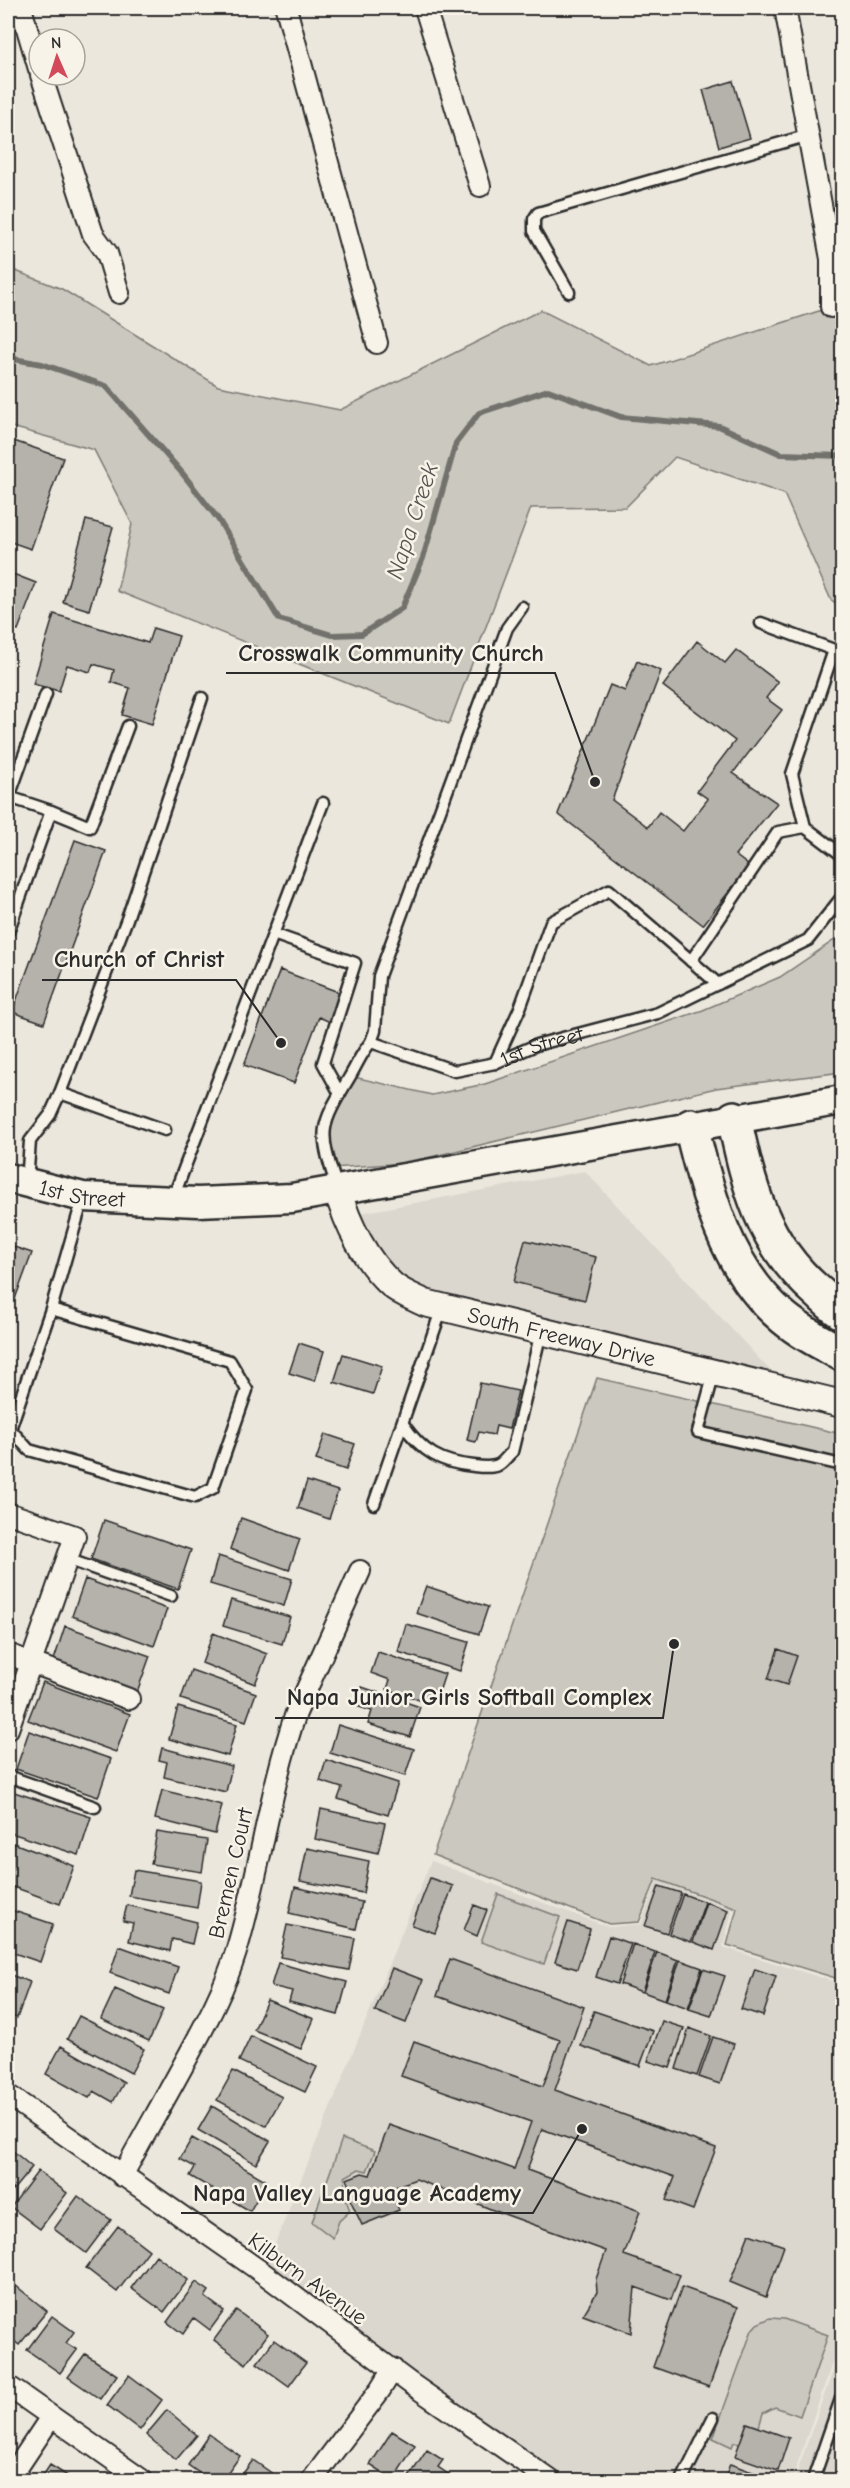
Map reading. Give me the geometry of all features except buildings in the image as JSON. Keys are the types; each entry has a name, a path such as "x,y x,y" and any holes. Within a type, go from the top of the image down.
{"highway":[{"path":"734,1118 746,1173 758,1212 777,1248 804,1280 843,1312"},
{"path":"691,1126 705,1184 721,1229 735,1257 757,1289 782,1317 811,1338 843,1354"}],"main road":[{"name":"1st Street","path":"17,1181 83,1197 198,1203 292,1198 843,1100"}],"street":[{"path":"21,8 27,28"},
{"path":"286,8 377,343"},
{"path":"425,8 480,186"},
{"path":"785,8 831,259 831,307"},
{"path":"45,87 93,234 107,253 119,293"},
{"name":"South Freeway Drive","path":"338,1191 345,1216 373,1263 393,1286 425,1303 843,1404"},
{"path":"8,1513 75,1536 8,1729"},
{"name":"Bremen Court","path":"122,2176 220,1998 236,1953 247,1911 288,1737 296,1713 360,1571"},
{"path":"8,1654 129,1699"},
{"name":"Kilburn Avenue","path":"8,2095 263,2273 550,2481"},
{"path":"312,2481 381,2390 393,2369"},
{"path":"8,2386 142,2481"},
{"path":"9,2481 51,2417"}],"lane":[{"path":"569,292 534,231 532,225 538,213 809,135"},
{"path":"338,1191 323,1141 324,1126 339,1092 357,1061 372,1042 375,1031 379,976 507,628 522,607"},
{"path":"761,623 834,650 792,774 805,827 843,855"},
{"path":"46,694 9,797 90,827 128,726"},
{"path":"17,1181 30,1141 50,1115 60,1094 127,919 202,698"},
{"path":"172,1202 323,803"},
{"path":"8,932 51,811"},
{"path":"692,961 778,832 805,827"},
{"path":"495,1063 520,1008 551,922 609,890 718,984"},
{"name":"1st Street","path":"372,1042 455,1071 495,1063 536,1045 658,1013 808,939 843,897"},
{"path":"273,934 355,963 323,1063 339,1092"},
{"path":"60,1094 165,1130"},
{"path":"51,1309 230,1361 247,1390 213,1488 195,1497 28,1450 10,1429 51,1309 83,1197"},
{"path":"374,1504 442,1308"},
{"path":"403,1424 415,1442 435,1457 459,1465 483,1467 499,1465 512,1452 541,1332"},
{"path":"714,1372 698,1432 843,1465"},
{"path":"67,1559 171,1596"},
{"path":"8,1776 95,1807"},
{"path":"813,2481 843,2396"},
{"path":"682,2481 713,2418"}],"shaded area":[{"path":"8,268 62,289 218,386 340,410 541,310 651,366 831,307 842,308 842,607 831,600 784,494 675,457 626,507 531,508 449,724 117,591 132,524 94,450 8,426"},
{"path":"842,935 842,1072 716,1088 406,1163 331,1168 326,1152 333,1103 350,1076 432,1095 485,1084 703,1010 780,977"},
{"path":"585,1171 789,1391 425,1303 345,1216"},
{"path":"597,1378 842,1434 842,1980 727,1945 737,1908 656,1879 639,1922 609,1924 433,1855"},
{"path":"431,1861 609,1927 641,1924 657,1880 733,1908 723,1947 842,1984 842,2334 792,2480 550,2480 263,2273"},
{"path":"498,1894 560,1917 544,1964 481,1942"},
{"path":"342,2139 375,2151 367,2171 359,2169 345,2177 344,2194 350,2211 339,2221 333,2238 312,2222"},
{"path":"770,2318 784,2319 828,2335 800,2416 775,2407 763,2413 759,2427 747,2423 740,2444 734,2442 732,2447 713,2438 752,2330 757,2324"},
{"path":"842,2345 842,2480 794,2480"}],"waterway":[{"name":"Napa Creek","path":"8,358 42,364 106,386 183,474 218,519 279,619 332,635 362,634 402,608 423,558 456,443 479,413 548,390 621,417 719,426 781,454 842,456"}],"place":[{"name":"Crosswalk Community Church","path":"595,782"},
{"name":"Church of Christ","path":"281,1043"},
{"name":"Napa Junior Girls Softball Complex","path":"674,1644"},
{"name":"Napa Valley Language Academy","path":"582,2129"}]}
